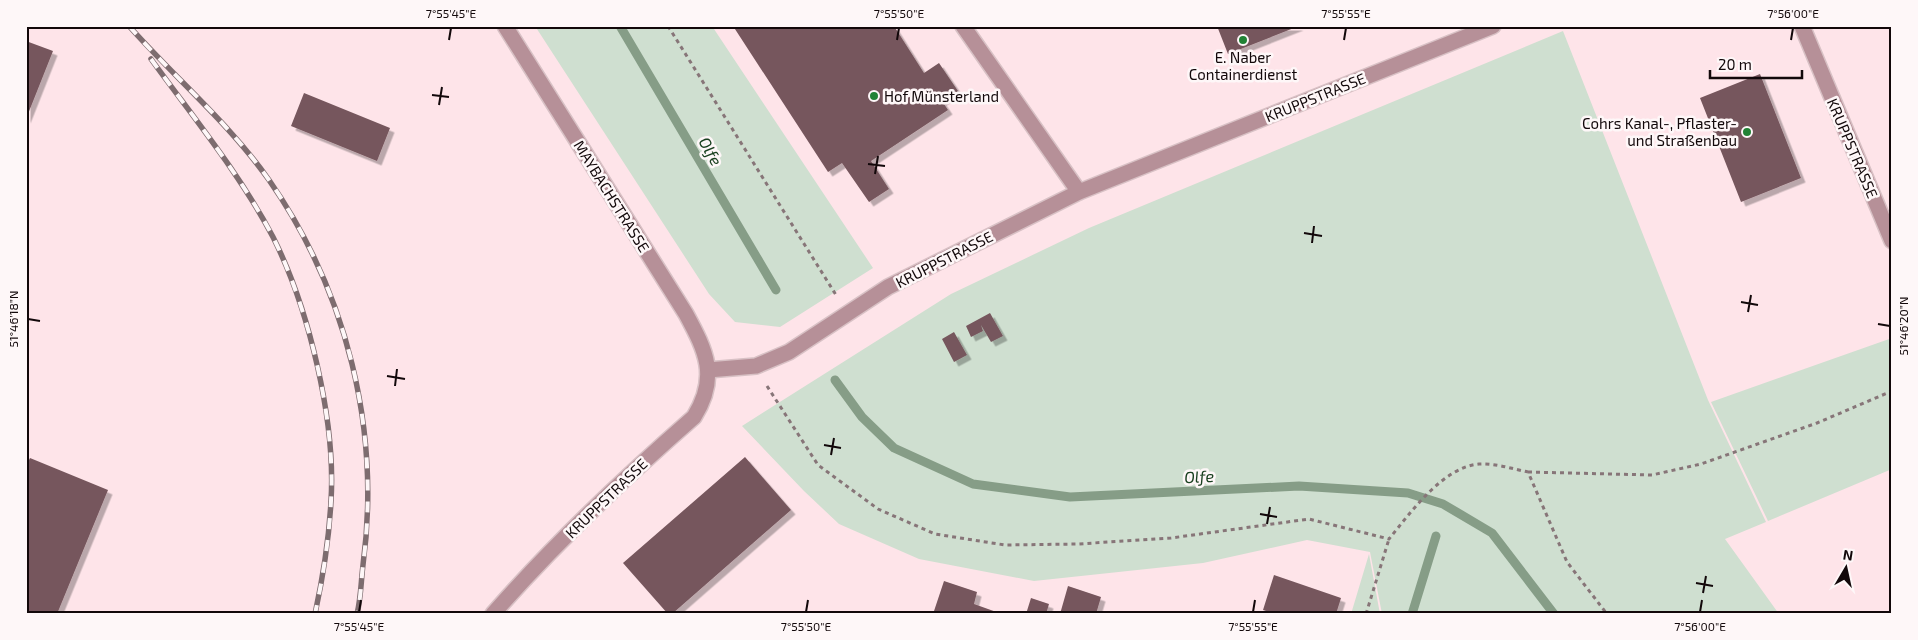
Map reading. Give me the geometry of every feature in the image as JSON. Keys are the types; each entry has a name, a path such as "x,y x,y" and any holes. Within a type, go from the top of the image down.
{"street":[{"name":"MAYBACHSTRASSE","path":"505,26 686,314 699,338 708,370"},
{"path":"963,26 1079,192"},
{"name":"KRUPPSTRASSE","path":"493,614 538,564 609,492 694,416 703,402 708,370 756,366 789,352 888,287 1079,192 1493,26"},
{"name":"KRUPPSTRASSE","path":"1802,26 1892,242"}],"path":[{"path":"668,26 849,314"},
{"path":"756,366 777,404 818,465 878,509 934,534 1006,545 1078,544 1171,538 1309,519 1389,539"},
{"path":"1366,614 1389,539 1411,512 1446,477 1465,466 1481,464 1528,472 1652,475 1701,464 1817,423 1892,391"},
{"path":"1528,472 1567,562 1607,614"}],"green space":[{"path":"535,26 712,26 873,268 780,327 735,322 709,294"},
{"path":"1563,31 1708,400 1766,522 1725,539 1779,614 1382,614 1370,552 1307,540 1203,563 1034,581 919,559 839,524 804,491 742,426 951,294 1089,228"},
{"path":"1892,338 1892,469 1768,521 1711,402"},
{"path":"1369,554 1380,614 1351,614"}],"building":[{"name":"Hof Münsterland","path":"733,26 894,26 924,73 939,63 958,91 942,101 948,110 871,161 889,189 869,202 842,163 828,172"},
{"name":"E. Naber Containerdienst","path":"1217,26 1299,26 1228,54"},
{"path":"26,41 53,51 26,119"},
{"name":"Cohrs Kanal-, Pflaster- und Straßenbau","path":"1760,74 1801,178 1741,202 1700,98"},
{"path":"304,93 390,128 377,161 291,126"},
{"path":"990,313 1003,336 991,342 981,325 983,331 971,337 966,326"},
{"path":"954,332 967,355 954,362 942,339"},
{"path":"745,457 791,510 672,614 668,614 623,563"},
{"path":"30,458 108,490 57,614 26,614 26,466"},
{"path":"1274,575 1341,598 1336,614 1275,614 1263,610"},
{"path":"944,581 977,592 974,604 1002,614 933,614"},
{"path":"1068,586 1101,597 1096,614 1060,614"},
{"path":"1031,598 1049,604 1046,614 1026,614"}],"waterway":[{"name":"Olfe","path":"620,26 776,290"},
{"name":"Olfe","path":"835,380 862,417 894,448 973,484 1070,497 1299,486 1408,493 1443,504 1492,533 1554,614"},
{"path":"1412,614 1436,536"}],"railway":[{"path":"129,26 237,139 269,180 296,223 319,268 338,315 352,364 362,413 367,464 367,514 357,614"},
{"path":"151,59 246,191 273,237 298,297 317,366 324,401 331,470 331,501 327,544 315,614"}],"place":[{"name":"E. Naber Containerdienst","path":"1243,40"},
{"name":"Hof Münsterland","path":"874,96"},
{"name":"Cohrs Kanal-, Pflaster- und Straßenbau","path":"1747,132"}]}
